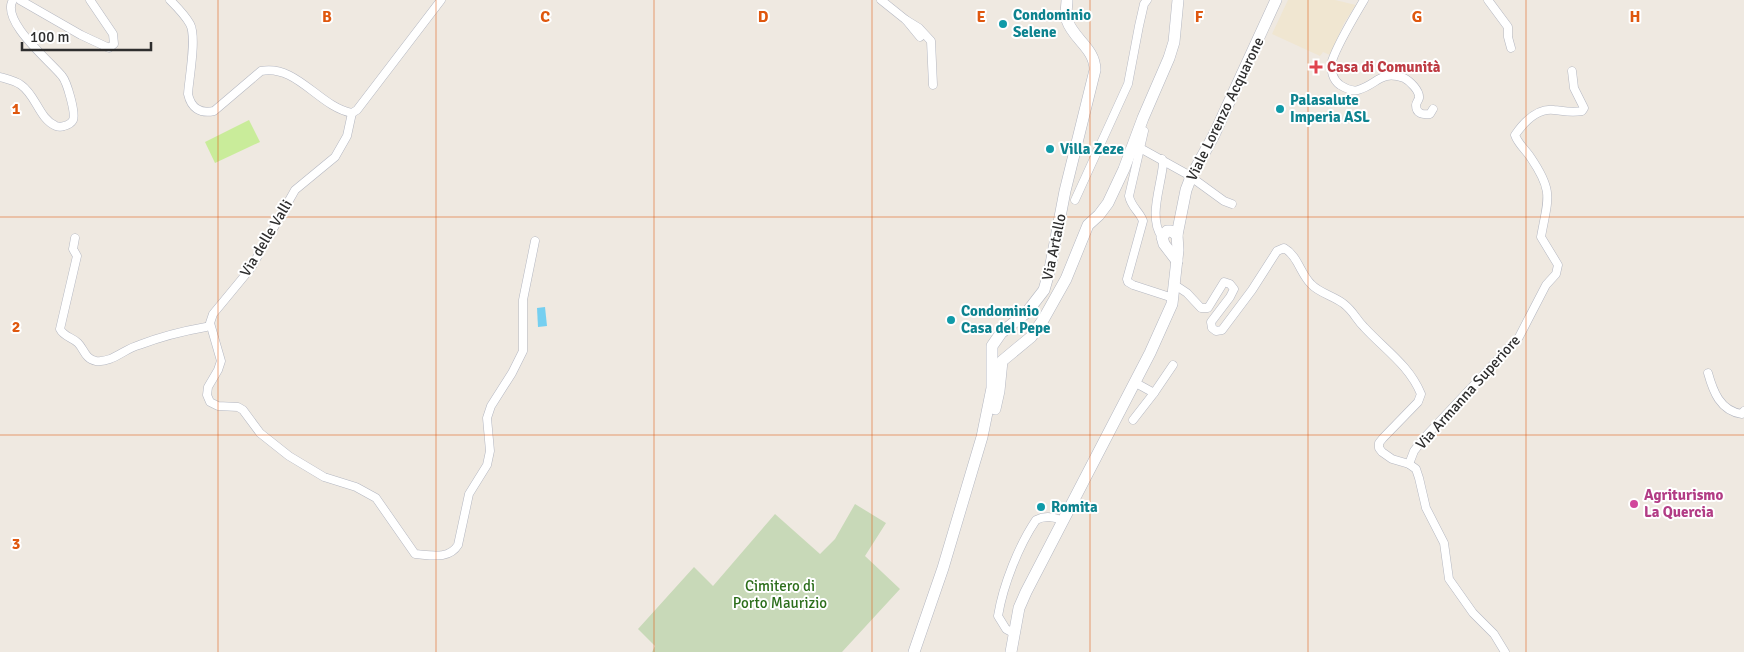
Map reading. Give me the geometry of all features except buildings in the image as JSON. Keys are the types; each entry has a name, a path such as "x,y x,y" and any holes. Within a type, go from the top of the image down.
{"street":[{"path":"0,76 20,84 46,117 56,126 61,127 72,122 74,117 70,95 62,76 25,45 5,22 6,7 13,0"},
{"path":"20,0 81,35 110,48 114,44 113,34 90,0"},
{"path":"170,0 185,16 192,28 194,38 188,94 193,106 200,111 214,111 261,71 279,70 324,100 345,112 352,113 358,110 441,0"},
{"path":"881,0 906,20 920,28 931,41 933,85"},
{"name":"Via Artallo","path":"914,652 943,568 982,437 992,388 992,346 1000,333 1027,312 1044,290 1065,191 1095,70 1091,52 1075,32 1067,18 1067,0"},
{"path":"1075,200 1128,84 1138,26 1144,4 1147,0"},
{"path":"982,437 993,418 998,397 1002,361 1031,337 1043,320 1066,279 1088,225 1108,203 1124,169 1147,107 1169,58 1174,42 1178,0"},
{"name":"Viale Lorenzo Acquarone","path":"1170,237 1180,226 1188,175 1214,135 1276,0"},
{"path":"1364,0 1332,62 1333,77 1339,84 1352,90 1357,90 1390,74 1406,79 1417,89 1419,97 1416,106 1418,112 1422,115 1430,114 1433,109"},
{"path":"1488,0 1508,27 1510,48"},
{"path":"906,20 920,36"},
{"name":"Via Armanna Superiore","path":"1409,464 1414,450 1424,438 1519,337 1546,285 1556,274 1558,265 1541,237 1548,199 1545,181 1516,135 1527,121 1545,109 1582,111 1584,108 1574,88 1572,71"},
{"path":"1147,107 1148,115 1129,196 1130,204 1143,221 1127,279 1133,286 1173,298"},
{"name":"Via delle Valli","path":"352,113 348,136 335,157 295,190 250,268 213,314 210,323 221,361 208,387 208,395 210,402 218,406 238,407 243,410 260,433 271,443 324,477 356,487 376,498 415,554 434,556 449,554 458,546 469,494 487,466 490,451 487,418 523,350 523,300 535,241"},
{"path":"1140,148 1162,159 1224,201 1232,204"},
{"path":"1012,652 1019,608 1161,330 1172,304 1177,261 1170,237 1156,219 1162,159"},
{"path":"74,238 73,249 77,256 60,329 64,335 77,342 90,359 96,361 114,358 135,346 206,327"},
{"path":"1175,285 1187,293 1201,308 1208,308 1224,282 1230,284 1234,289 1212,322 1212,328 1216,331 1222,330 1252,290 1277,251 1284,248 1297,260 1311,285 1337,299 1353,311 1360,324 1395,356 1417,384 1421,394 1418,402 1380,443 1379,448 1392,459 1409,464 1416,469 1420,478 1426,508 1444,543 1449,579 1473,613 1494,634 1505,652"},
{"path":"1133,420 1173,366"},
{"path":"1708,373 1713,391 1723,404 1736,413 1742,414 1744,411"},
{"path":"1134,382 1154,393"},
{"path":"1015,634 1006,629 998,616 1000,603 1014,564 1036,520 1043,516 1063,522"}],"shaded area":[{"path":"1288,0 1335,0 1356,5 1344,23 1330,55 1323,52 1320,56 1272,34"}],"green space":[{"path":"249,120 260,142 215,163 205,142"},
{"name":"Cimitero di Porto Maurizio","path":"855,504 886,523 865,556 900,589 842,652 652,652 655,646 638,629 694,567 713,586 775,514 820,554 835,539"}],"water":[{"path":"545,307 547,326 538,327 537,308"}],"place":[{"name":"Condominio Selene","path":"1003,24"},
{"name":"Casa di Comunità","path":"1316,67"},
{"name":"Palasalute Imperia ASL","path":"1280,109"},
{"name":"Villa Zeze","path":"1050,149"},
{"name":"Condominio Casa del Pepe","path":"951,320"},
{"name":"Agriturismo La Quercia","path":"1634,504"},
{"name":"Romita","path":"1041,507"}]}
